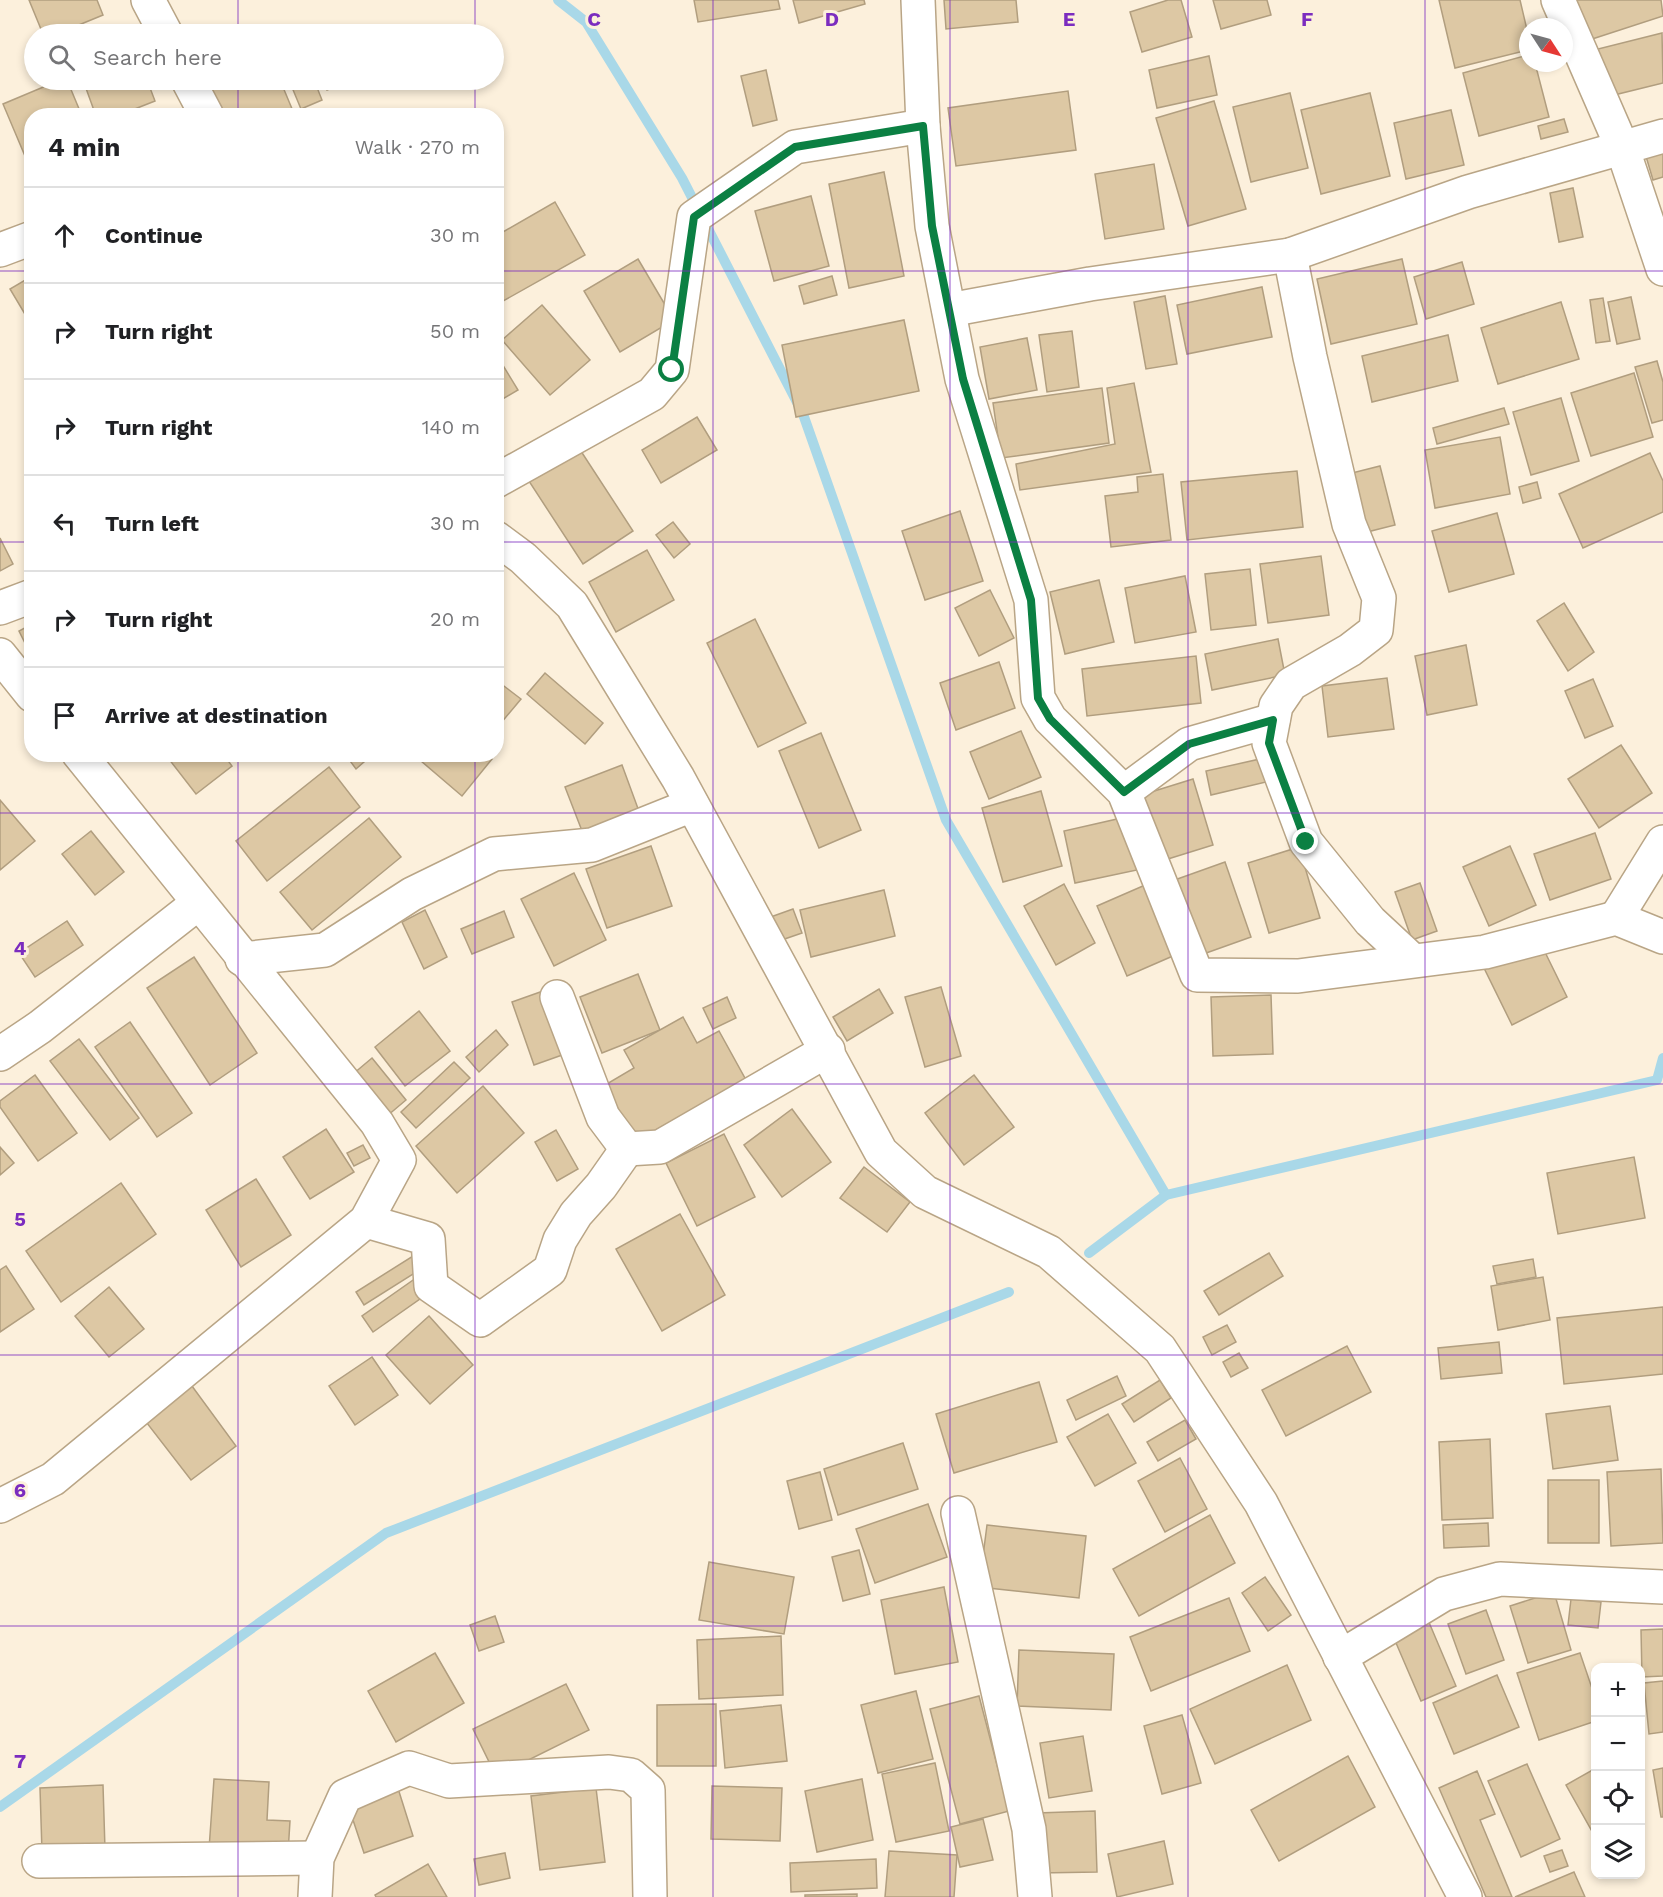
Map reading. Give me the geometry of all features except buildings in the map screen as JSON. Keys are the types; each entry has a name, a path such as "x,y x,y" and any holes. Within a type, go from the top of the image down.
{"street":[{"path":"148,0 161,24"},
{"path":"918,0 923,126 932,226 963,379 1031,600 1038,698 1050,719 1124,792 1197,975 1298,976 1485,952 1616,918 1663,937"},
{"path":"1558,0 1622,147 1663,269"},
{"path":"193,90 203,108"},
{"path":"504,477 652,394 672,370 694,217 795,147 923,126"},
{"path":"949,310 1090,284 1290,255 1468,192 1663,136"},
{"path":"0,250 24,241"},
{"path":"1290,255 1310,357 1349,524 1379,598 1376,630 1350,650 1291,684 1276,706 1269,743 1306,842 1370,921 1412,960"},
{"path":"504,527 523,558"},
{"path":"504,544 523,558 572,605 692,805 828,1050 881,1152 925,1192 1049,1252 1160,1349 1261,1503 1466,1897"},
{"path":"0,608 24,599"},
{"path":"0,655 24,685"},
{"path":"1124,792 1189,744 1273,720"},
{"path":"0,1506 53,1479 366,1221 399,1160 377,1123 197,904 85,762"},
{"path":"242,959 325,950 412,894 494,854 592,845 692,805"},
{"path":"1616,918 1663,842"},
{"path":"0,1054 40,1027 197,904"},
{"path":"557,997 603,1117 627,1149"},
{"path":"627,1149 660,1147 828,1050"},
{"path":"366,1221 428,1239 431,1286 480,1320 550,1270 560,1240 576,1214 601,1186 627,1149"},
{"path":"958,1513 1029,1829 1035,1897"},
{"path":"1340,1657 1444,1594 1500,1579 1663,1587"},
{"path":"315,1897 317,1858 345,1796 410,1768 449,1781 609,1772 631,1775 648,1790 650,1897"},
{"path":"39,1861 317,1858"}],"waterway":[{"path":"558,0 586,22 682,178 803,414 946,820 1166,1195"},
{"path":"1089,1253 1166,1195 1657,1080 1663,1058"},
{"path":"0,1807 386,1533 1009,1292"}],"route":[{"path":"672,370 694,217 795,147 923,126 932,226 963,379 1031,600 1038,698 1050,719 1124,792 1189,744 1273,720 1269,743 1306,842"}]}
